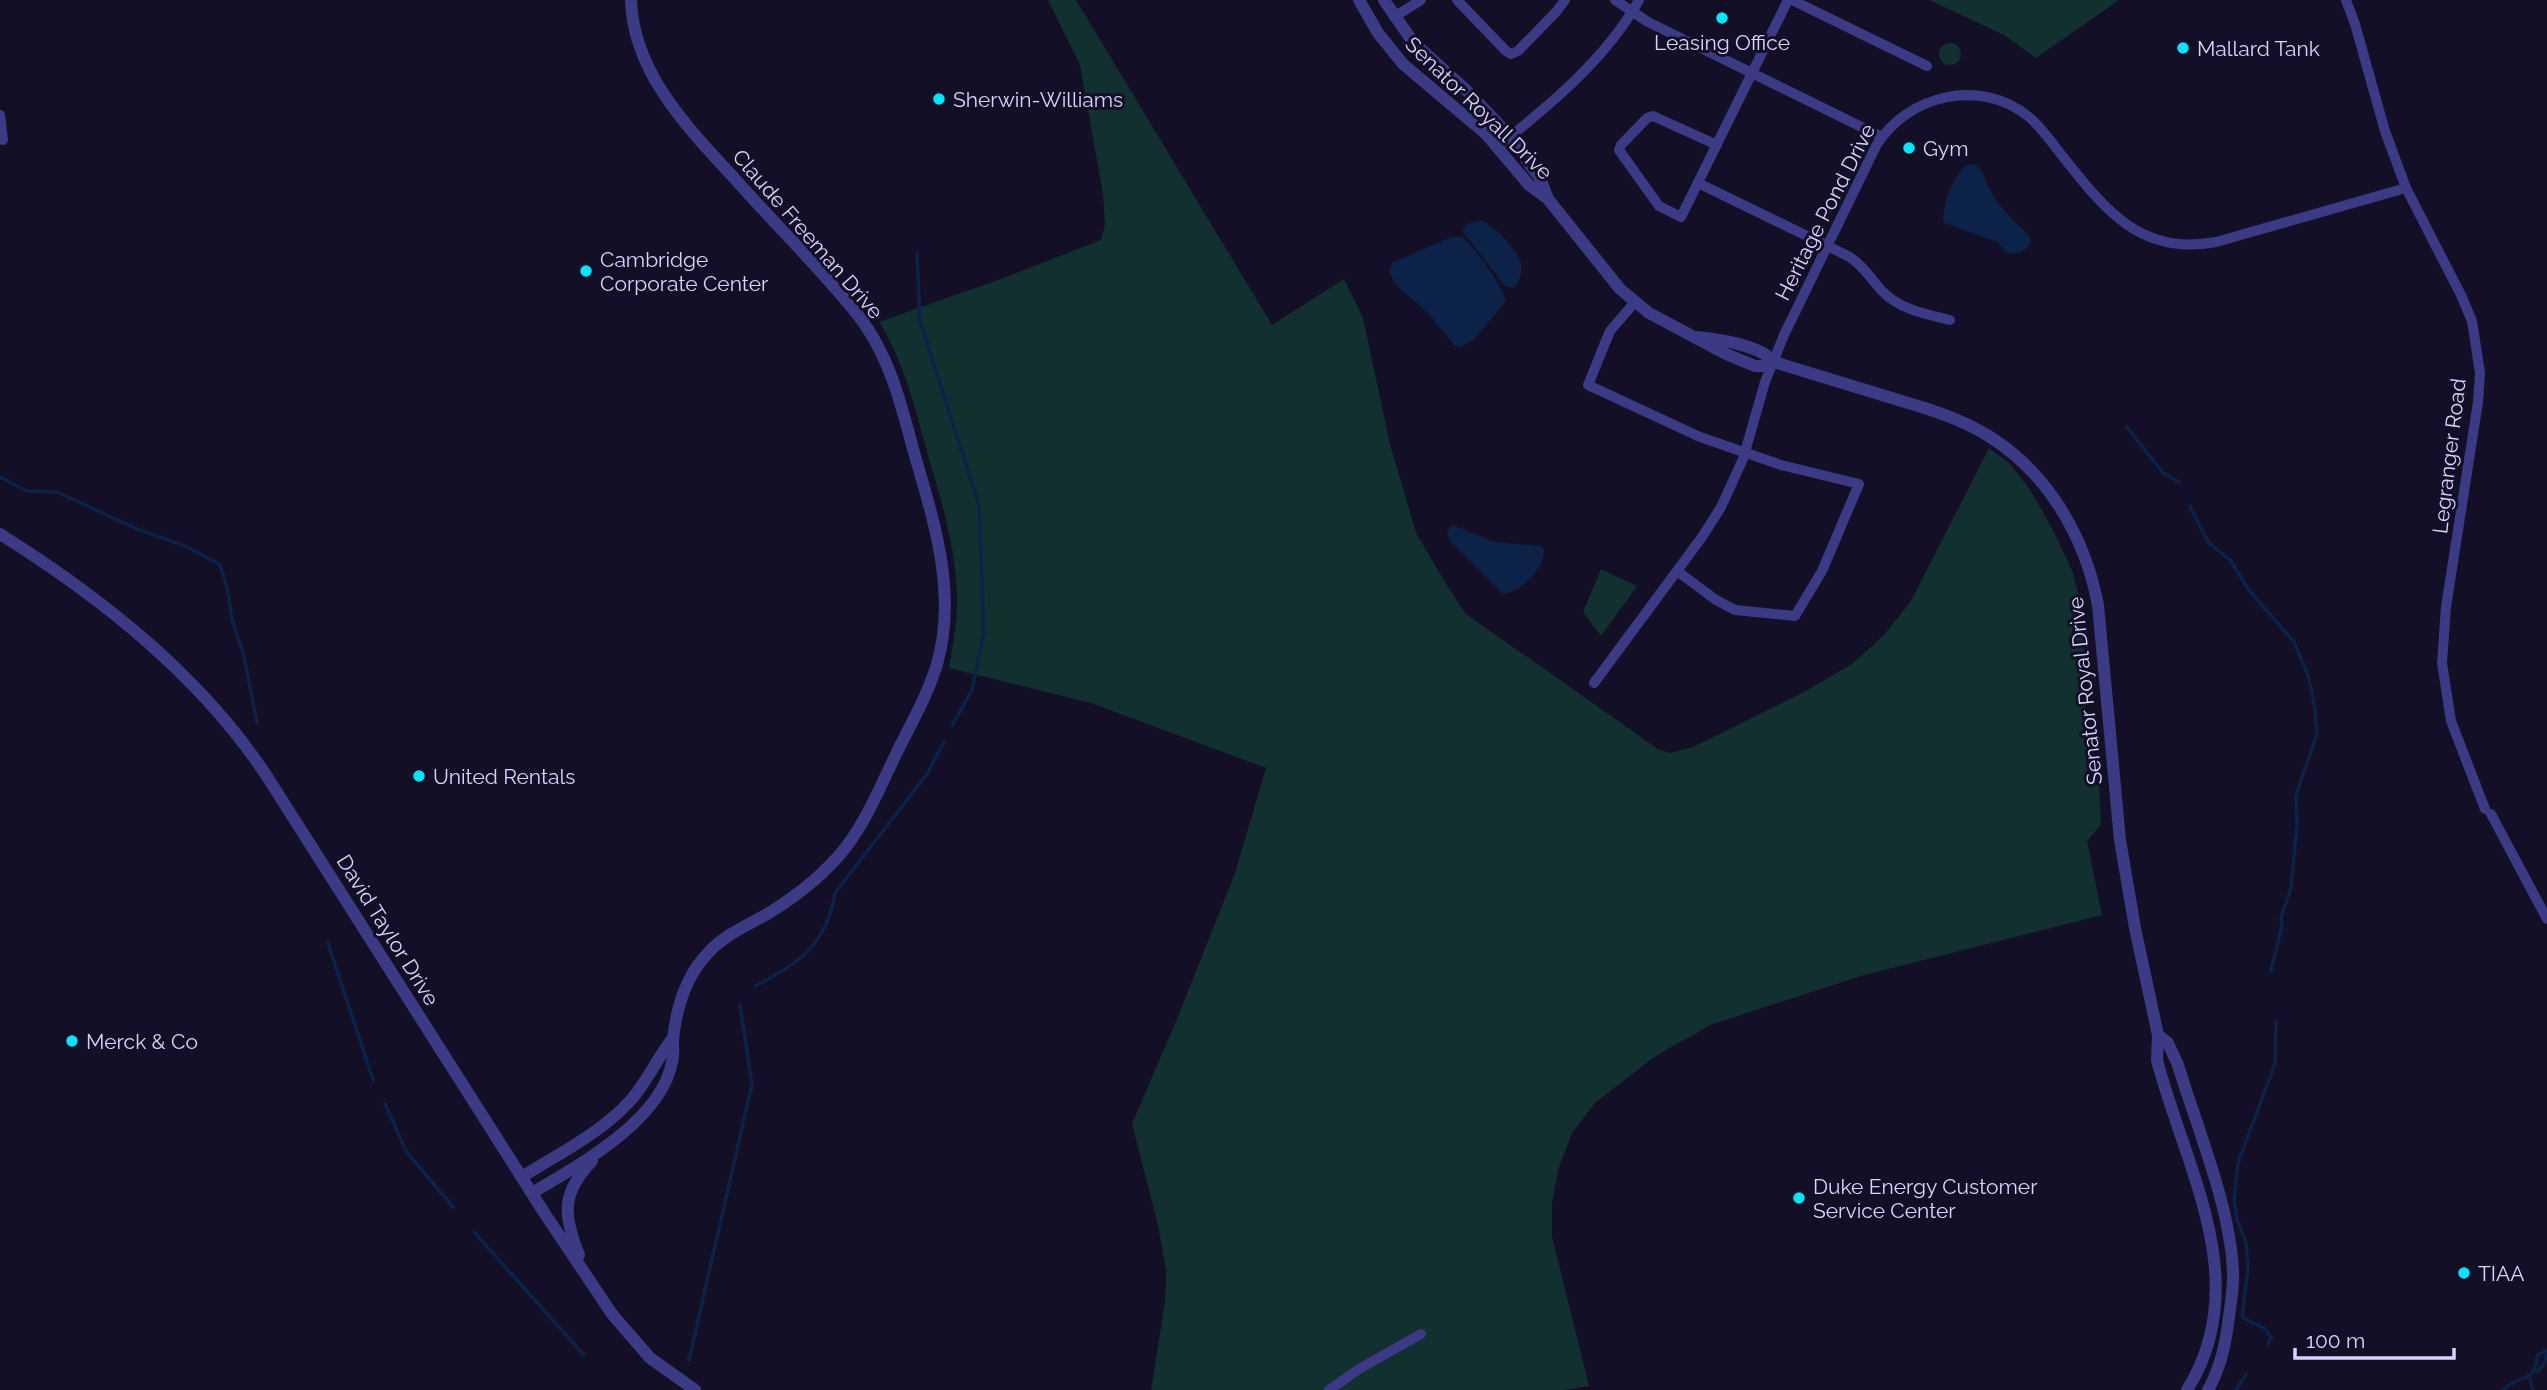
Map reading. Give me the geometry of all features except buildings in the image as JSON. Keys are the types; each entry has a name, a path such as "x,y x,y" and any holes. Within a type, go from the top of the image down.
{"street":[{"name":"Claude Freeman Drive","path":"531,1193 573,1168 642,1115 663,1087 672,1062 673,1038 686,986 708,953 723,940 804,889 830,866 857,831 932,679 943,634 945,595 940,550 897,390 881,351 850,304 673,109 653,77 640,48 630,0"},
{"name":"Senator Royall Drive","path":"1359,0 1396,57 1480,129 1529,185 1548,199"},
{"name":"Senator Royall Drive","path":"1384,0 1413,43 1474,98 1509,137 1539,178 1548,199"},
{"path":"1394,17 1422,0"},
{"path":"1457,0 1511,54 1518,51 1565,0"},
{"path":"1615,0 1648,22 1882,137"},
{"path":"1497,147 1587,67 1608,44 1639,0"},
{"path":"1717,145 1653,116 1647,118 1619,147 1621,156 1655,202 1681,217 1790,0 1927,66"},
{"name":"Legranger Road","path":"2346,0 2385,131 2406,188 2472,321 2479,359 2479,388 2445,617 2442,663 2446,699 2452,725 2488,811 2547,919"},
{"name":"Heritage Pond Drive","path":"1594,682 1677,571 1720,507 1744,452 1765,382 1784,335 1882,137 1906,113 1939,98 1976,95 2020,110 2036,124 2114,216 2146,236 2180,245 2216,242 2406,188"},
{"path":"0,115 3,141"},
{"path":"1698,183 1856,261 1884,293 1896,302 1950,320"},
{"name":"Senator Royal Drive","path":"1548,199 1611,280 1663,322 1696,337 1758,351 1774,362 1937,412 1980,431 2007,449 2032,472 2067,519 2086,560 2098,605 2118,820 2126,880 2158,1035 2157,1060 2207,1218 2216,1269 2215,1311 2208,1346 2201,1366 2187,1390"},
{"path":"1635,302 1610,331 1588,385 1693,434 1792,468 1859,484 1839,535 1795,616 1741,612 1723,604 1677,571"},
{"name":"David Taylor Drive","path":"0,534 63,576 134,632 230,724 276,789 531,1193 612,1314 642,1350 695,1390"},
{"name":"Senator Royal Drive","path":"2158,1035 2172,1048 2223,1209 2231,1250 2232,1283 2224,1349 2208,1390"},
{"name":"Claude Freeman Drive","path":"522,1177 620,1111 638,1091 673,1038"},
{"path":"591,1281 570,1230 567,1202 570,1190 580,1174 616,1137"},
{"path":"1329,1390 1359,1369 1421,1334"}],"green space":[{"path":"1048,0 1076,0 1272,325 1344,279 1363,318 1390,444 1416,533 1466,614 1658,749 1670,753 1693,747 1804,692 1852,664 1884,635 1911,601 1989,448 2009,463 2029,488 2073,573 2084,615 2084,698 2099,779 2101,825 2087,841 2102,915 1864,975 1710,1025 1653,1058 1595,1103 1572,1133 1558,1170 1552,1203 1552,1237 1589,1386 1564,1390 1151,1390 1165,1302 1166,1270 1158,1225 1132,1124 1235,873 1266,768 1091,703 949,668 957,603 950,540 908,385 879,322 1101,240 1105,224 1103,194 1080,65"},
{"path":"1929,0 2119,0 2036,58 2004,35"},
{"path":"1950,43 1960,50 1961,54 1954,64 1950,65 1940,58 1939,54 1946,44"},
{"path":"1601,569 1637,586 1601,636 1583,612"}],"water":[{"path":"1974,164 1981,171 2002,208 2030,236 2030,245 2021,252 2009,254 1997,242 1944,223 1944,208 1953,183 1967,165"},
{"path":"1480,220 1497,231 1519,258 1521,274 1513,288 1505,286 1463,232 1465,225"},
{"path":"1461,236 1487,266 1506,301 1474,340 1460,347 1455,346 1427,312 1396,285 1389,272 1392,263 1451,237"},
{"path":"1453,525 1494,542 1540,546 1544,550 1540,565 1524,584 1503,594 1451,542 1447,531"}],"waterway":[{"path":"917,253 920,321 979,505 984,632 972,690 952,726"},
{"path":"2127,427 2163,473 2179,482"},
{"path":"0,477 27,491 57,492 137,529 188,547 220,565 228,591 232,620 244,656 257,723"},
{"path":"2190,506 2208,542 2231,561 2248,589 2294,642 2308,675 2315,709 2317,734 2296,795 2297,825 2291,888 2281,918 2282,926 2271,971"},
{"path":"755,986 798,960 818,939 831,911 835,893 927,774 944,742"},
{"path":"328,943 373,1080"},
{"path":"689,1360 752,1084 740,1005"},
{"path":"2268,1344 2271,1337 2265,1329 2242,1317 2248,1268 2246,1242 2237,1220 2234,1200 2238,1163 2275,1064 2276,1021"},
{"path":"385,1104 406,1151 454,1208"},
{"path":"474,1232 584,1355"},
{"path":"2503,1390 2531,1374 2538,1355 2547,1350"},
{"path":"2533,1371 2538,1371 2544,1364 2547,1353"},
{"path":"2236,1390 2246,1374"},
{"path":"2529,1376 2533,1390"}],"place":[{"name":"Leasing Office","path":"1722,18"},
{"name":"Mallard Tank","path":"2183,48"},
{"name":"Sherwin-Williams","path":"939,99"},
{"name":"Gym","path":"1909,148"},
{"name":"Cambridge Corporate Center","path":"586,271"},
{"name":"United Rentals","path":"419,776"},
{"name":"Merck & Co","path":"72,1041"},
{"name":"Duke Energy Customer Service Center","path":"1799,1198"},
{"name":"TIAA","path":"2464,1273"}]}
